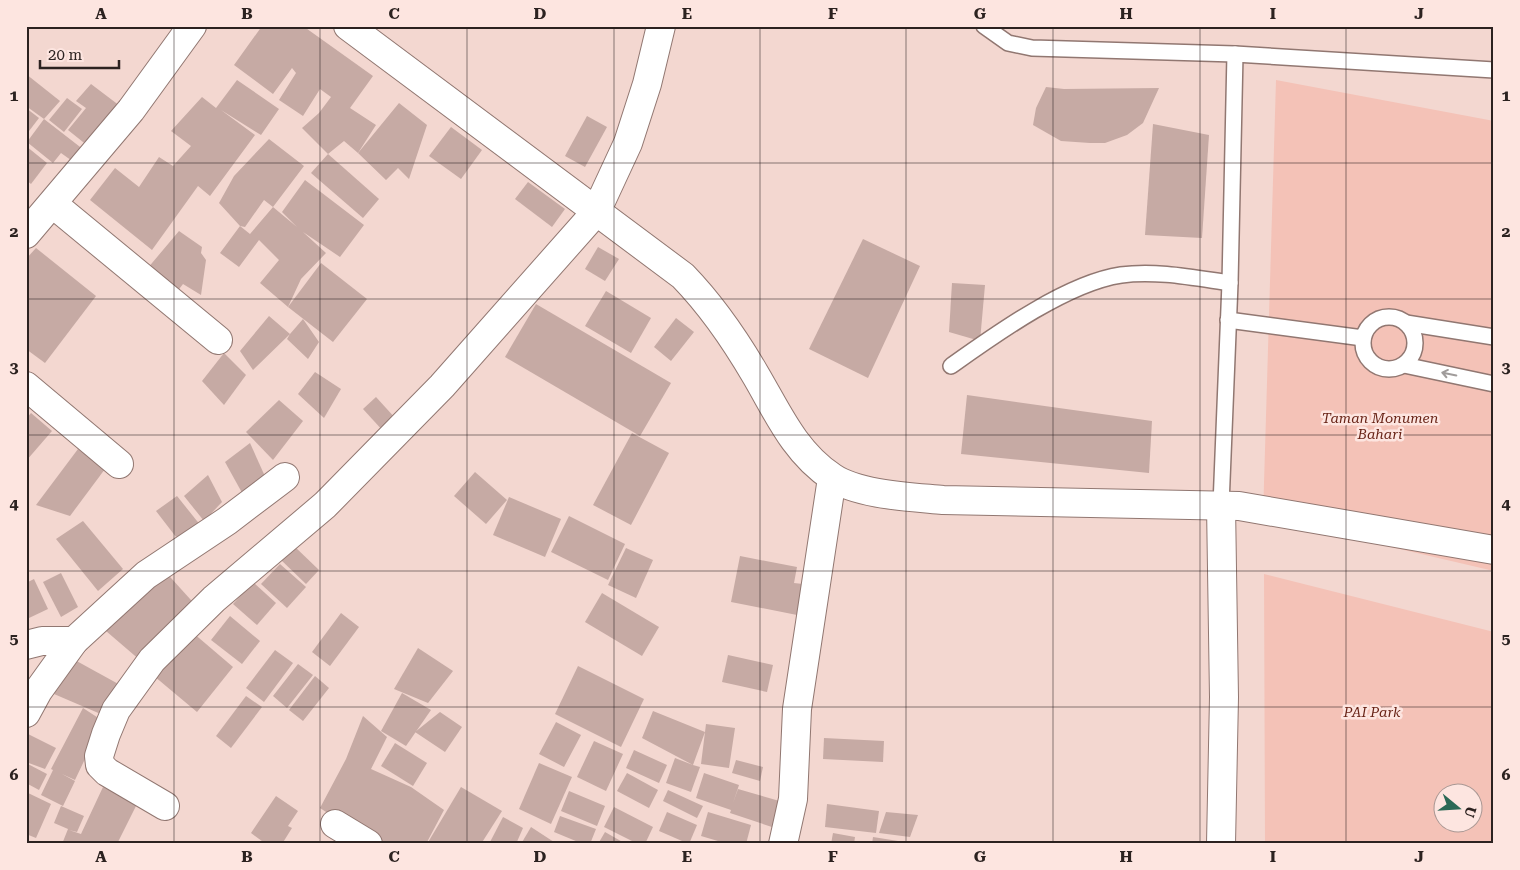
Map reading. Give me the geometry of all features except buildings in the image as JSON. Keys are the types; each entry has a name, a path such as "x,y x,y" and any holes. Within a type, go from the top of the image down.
{"street":[{"path":"26,234 131,110 192,26"},
{"path":"348,26 421,78 683,276 716,313 742,353 777,417 801,449 832,478 866,490 904,497 943,500 1221,505 1296,514 1494,550"},
{"path":"165,806 107,772 100,765 99,756 116,710 152,660 214,599 325,505 442,386 596,212 628,143 646,84 660,26"},
{"path":"53,204 218,340"},
{"path":"26,386 119,464"},
{"path":"26,713 38,691 74,641 146,575 227,521 285,477"},
{"path":"783,844 792,808 797,709 832,478"},
{"path":"1221,505 1224,698 1221,844"},
{"path":"26,644 49,640 74,641"},
{"path":"335,824 368,844"}],"lane":[{"path":"984,26 1008,43 1032,48 1236,54 1494,70"},
{"path":"1221,505 1230,283 1236,54"},
{"path":"952,366 1003,329 1086,284 1121,275 1152,274 1230,283"},
{"path":"1406,323 1413,332 1415,344 1412,356 1404,365 1393,369 1380,368 1370,362 1364,351 1362,338 1368,327 1379,318 1393,317 1406,323 1494,337"},
{"path":"1228,320 1362,338"},
{"path":"1404,365 1494,384"}],"green space":[{"name":"Taman Monumen Bahari","path":"1276,80 1494,121 1494,571 1263,517"},
{"name":"PAI Park","path":"1264,574 1494,632 1494,844 1265,844"}]}
